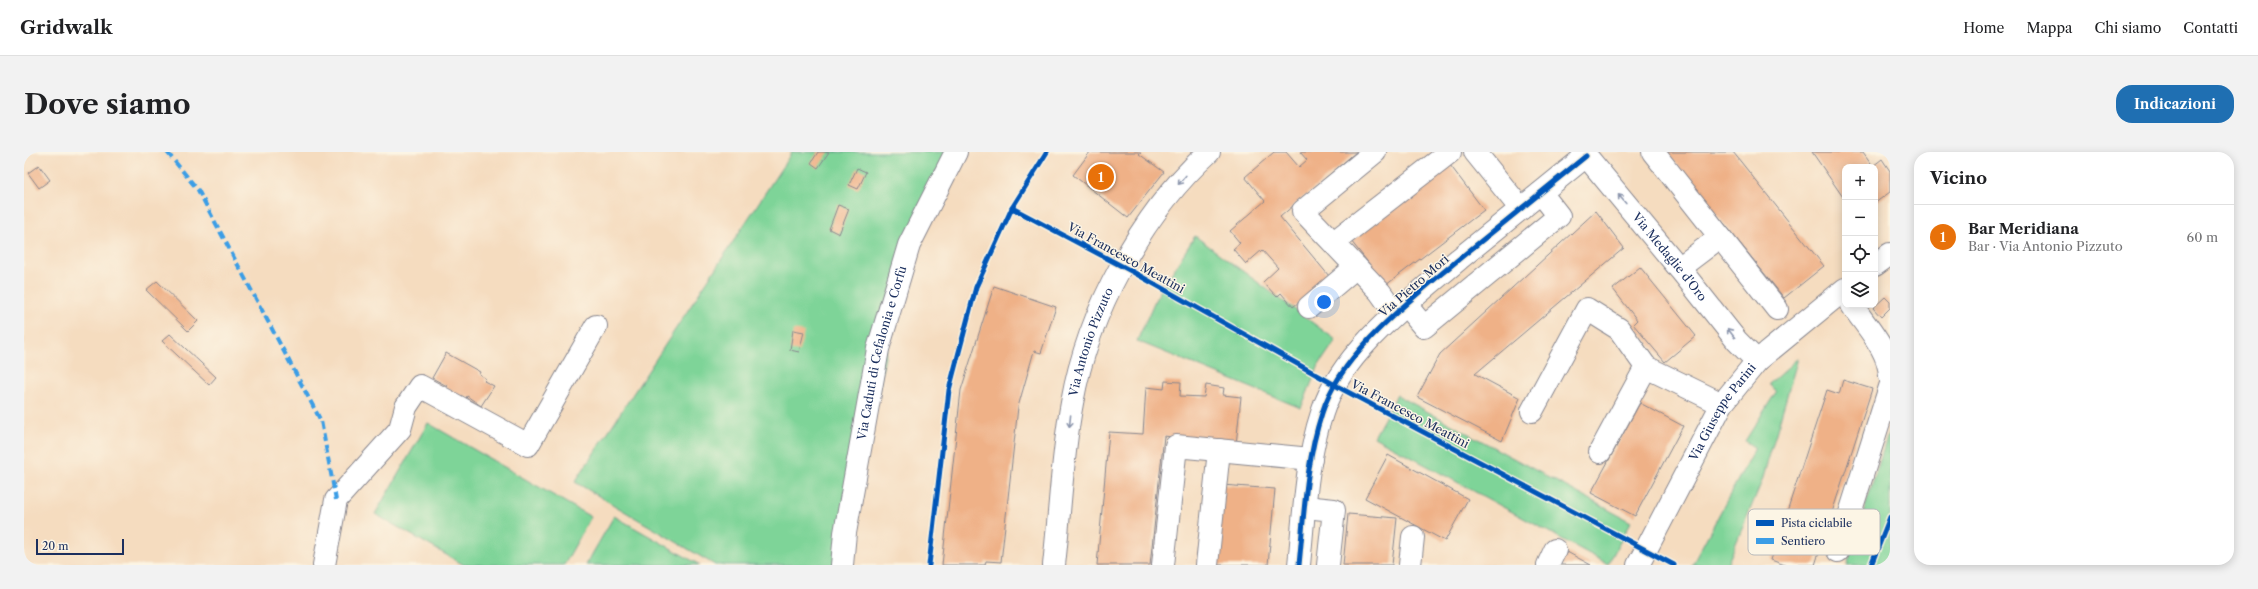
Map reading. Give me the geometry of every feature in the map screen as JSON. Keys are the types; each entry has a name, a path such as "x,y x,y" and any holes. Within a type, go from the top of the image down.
{"street":[{"name":"Via Caduti di Cefalonia e Corfù","path":"842,565 845,533 878,349 909,245 956,152"},
{"name":"Via Antonio Pizzuto","path":"1054,565 1072,402 1085,350 1121,265 1160,208 1184,178 1209,152"},
{"path":"1375,152 1303,211 1380,292 1424,327 1559,216 1541,193"},
{"path":"1334,242 1450,152"},
{"path":"1475,152 1521,208"},
{"path":"1653,152 1777,309"},
{"name":"Via Pietro Mori","path":"1299,565 1311,459 1322,412 1334,384 1353,359 1400,309 1541,193 1584,154"},
{"name":"Via Medaglie d'Oro","path":"1584,154 1680,268 1737,341 1757,361"},
{"path":"1680,268 1720,236"},
{"path":"1878,263 1890,254"},
{"path":"1309,307 1356,267"},
{"name":"Via Giuseppe Parini","path":"1638,565 1722,404 1757,361 1842,298"},
{"path":"1855,308 1879,344 1890,365 1890,376"},
{"path":"1532,411 1587,309 1619,329 1646,367 1722,404"},
{"path":"324,565 336,500 400,429 406,408 420,386 528,445 596,326"},
{"path":"1600,452 1646,367"},
{"path":"1851,509 1890,387"},
{"path":"1163,565 1176,446 1311,459"},
{"path":"1207,565 1218,450"},
{"path":"1305,506 1334,510 1328,565"},
{"path":"1410,565 1413,538"}],"green space":[{"path":"792,152 956,152 908,247 842,565 715,565 575,482"},
{"path":"1195,236 1336,340 1319,365 1301,408 1137,341 1156,298"},
{"path":"1798,358 1762,481 1750,509 1748,509 1748,515 1727,565 1692,565 1755,448 1745,441 1776,392 1769,384"},
{"path":"1397,395 1631,522 1608,564 1374,437"},
{"path":"428,423 591,517 564,565 464,565 375,514"},
{"path":"1890,428 1890,565 1847,565 1850,555 1880,555 1880,509 1865,509"},
{"path":"614,516 700,565 586,565"}],"building":[{"path":"818,152 829,152 818,168 811,163"},
{"path":"1090,152 1141,152 1139,154 1164,172 1128,218 1073,175"},
{"path":"1274,152 1286,152 1299,167 1307,160 1300,152 1356,152 1280,217 1329,276 1293,307 1281,293 1277,297 1263,282 1278,268 1262,250 1246,264 1233,249 1240,243 1230,231 1265,201 1245,177"},
{"path":"1667,152 1733,152 1824,266 1784,298"},
{"path":"1812,152 1863,152 1872,164 1842,164 1842,196"},
{"path":"1882,159 1890,171 1890,192 1878,201 1878,164 1876,164"},
{"path":"39,165 50,180 39,188 28,173"},
{"path":"1450,165 1484,210 1386,285 1351,241"},
{"path":"857,168 866,172 858,189 849,185"},
{"path":"838,205 849,209 839,234 829,229"},
{"path":"1596,211 1624,248 1475,374 1520,398 1502,441 1417,397 1440,354"},
{"path":"1640,267 1696,336 1665,362 1633,324 1637,320 1613,289"},
{"path":"157,281 198,321 188,331 146,290"},
{"path":"994,286 1056,307 1041,353 1034,351 1018,407 1001,562 986,561 985,565 942,565 961,390"},
{"path":"1885,297 1890,302 1890,308 1881,317 1873,308 1878,308 1878,303"},
{"path":"793,330 804,332 799,352 790,350"},
{"path":"170,334 216,377 209,385 162,341"},
{"path":"446,353 480,372 479,374 486,379 484,381 494,386 481,406 467,396 466,399 446,388 447,386 432,378"},
{"path":"1843,380 1872,389 1833,509 1788,509 1827,390 1839,394"},
{"path":"1165,381 1181,382 1180,396 1204,397 1206,385 1224,388 1223,395 1241,397 1236,445 1164,436 1150,565 1097,565 1109,432 1143,434 1146,387 1164,389"},
{"path":"1640,403 1683,426 1635,516 1591,493"},
{"path":"1388,455 1468,499 1445,541 1365,498"},
{"path":"1222,485 1275,489 1268,565 1214,565"},
{"path":"1348,514 1397,518 1392,565 1343,565"},
{"path":"1567,552 1591,565 1559,565"},
{"path":"1773,555 1818,555 1815,565 1785,565 1771,560"}],"marked path":[{"path":"167,152 198,190 321,421 336,500"}],"cycle path":[{"path":"929,565 949,390 976,287 1012,208 1047,152"},
{"path":"1299,565 1306,488 1312,450 1322,413 1331,391 1345,369 1361,348 1380,328 1420,291 1586,156"},
{"name":"Via Francesco Meattini","path":"1012,208 1133,272 1344,390 1674,565"},
{"path":"1880,542 1890,517"},
{"path":"1871,565 1875,555"}],"place":[{"name":"Bar Meridiana","path":"1101,177"}]}
